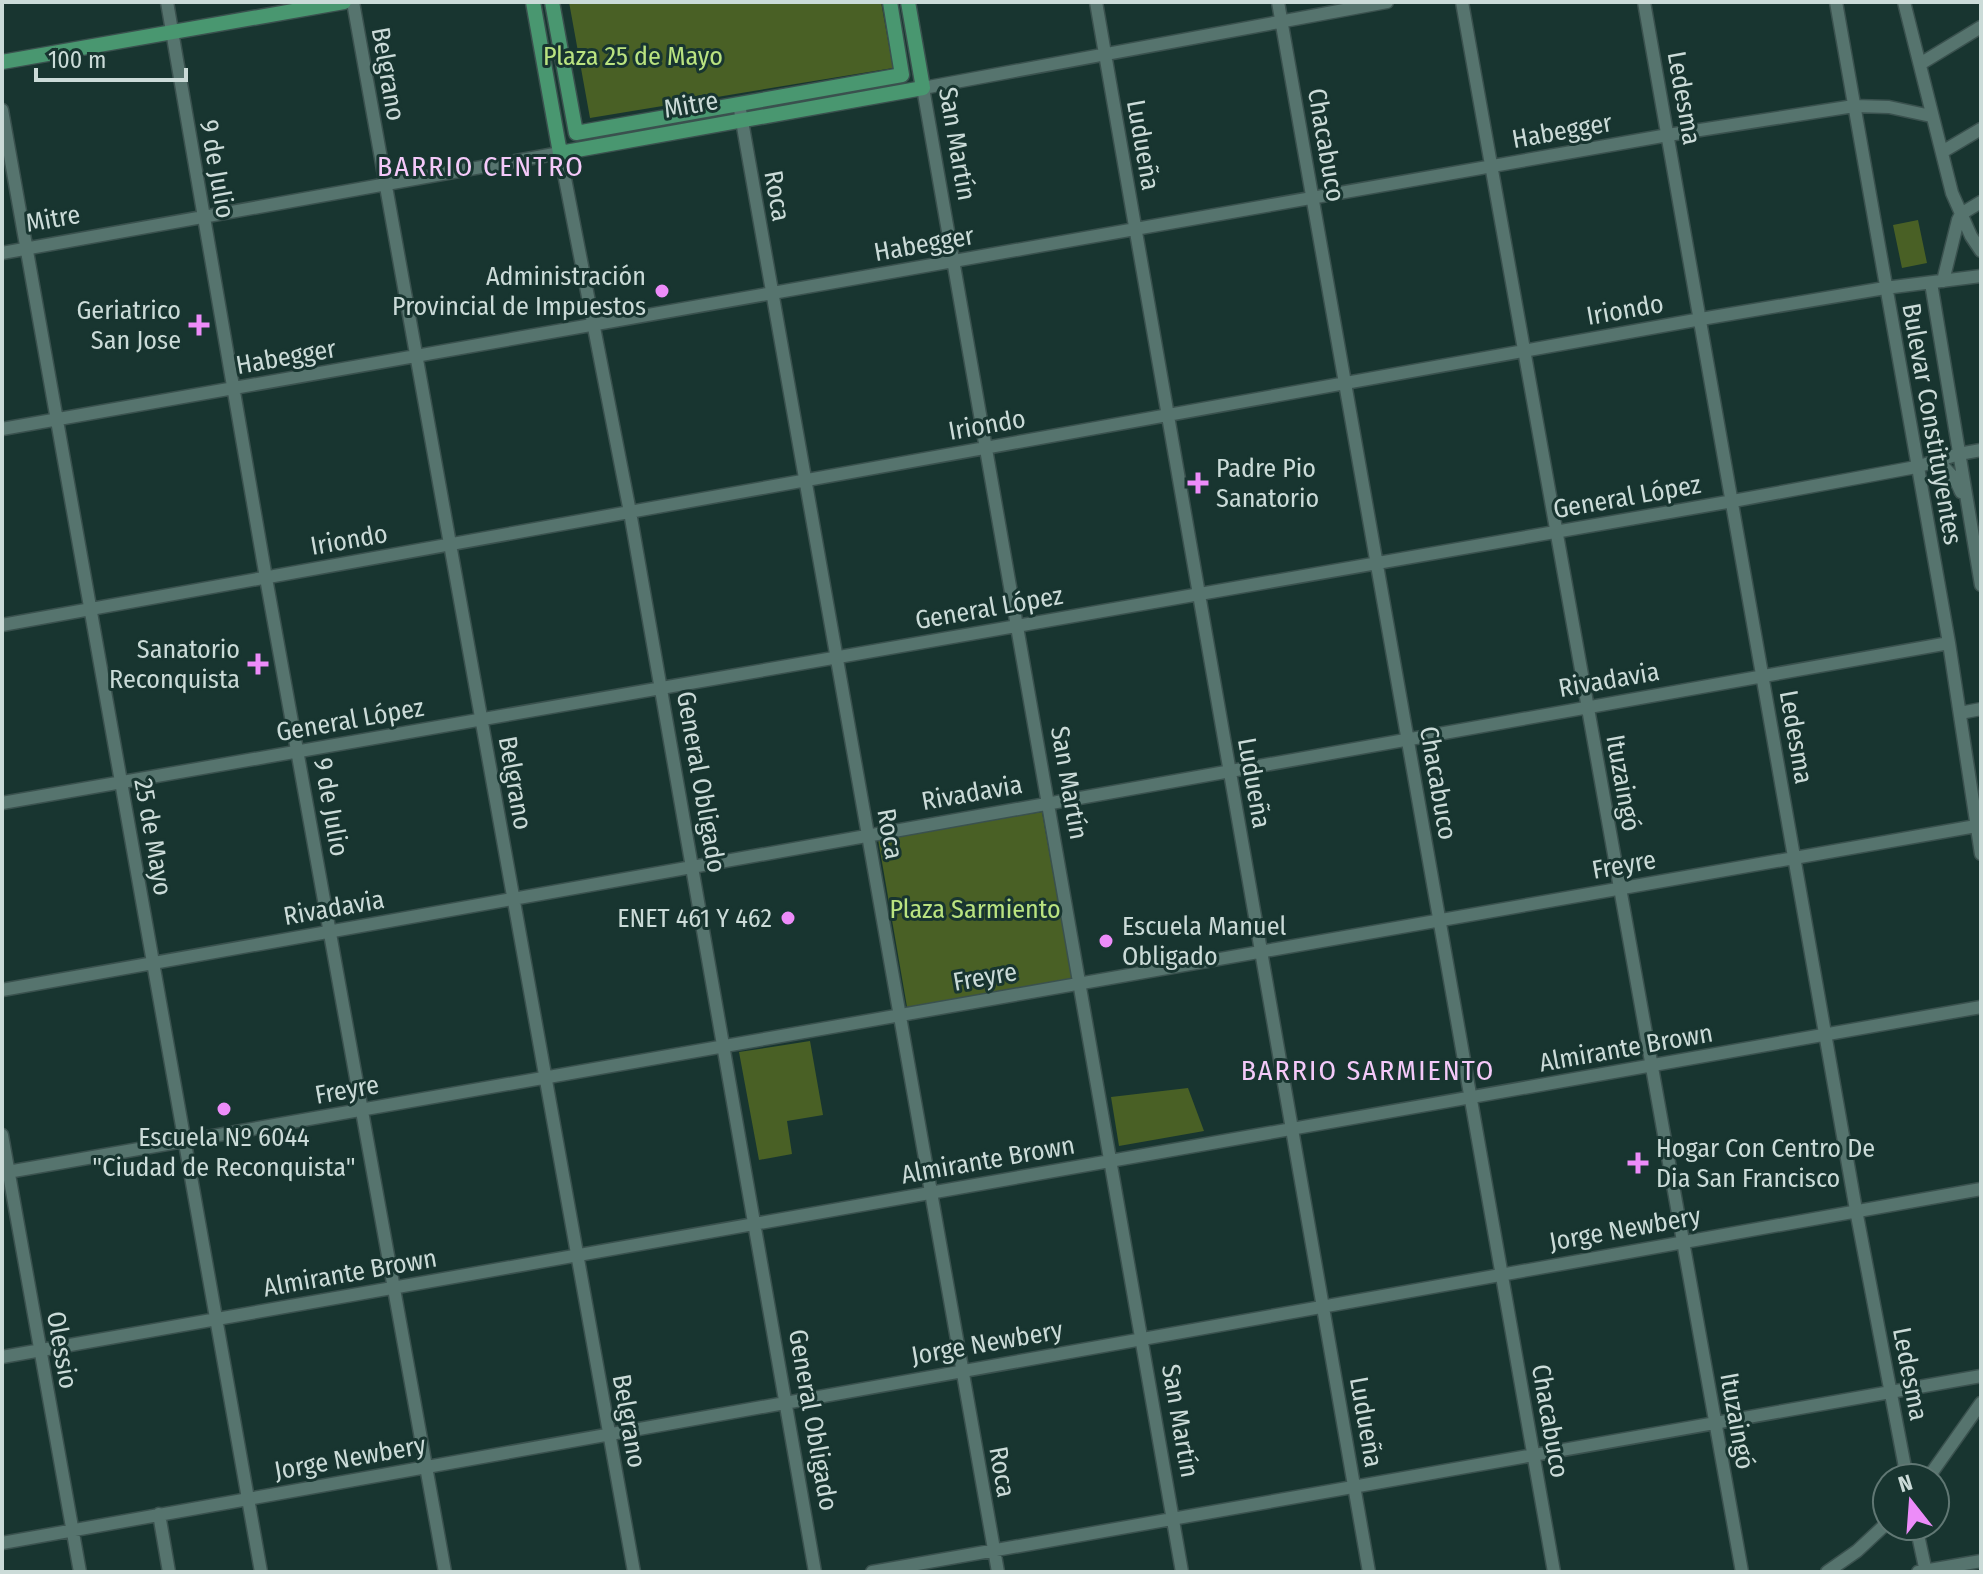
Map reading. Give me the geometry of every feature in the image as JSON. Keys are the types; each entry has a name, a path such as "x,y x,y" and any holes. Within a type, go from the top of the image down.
{"main road":[{"path":"2,62 344,2"},
{"name":"General Obligado","path":"533,2 560,153"},
{"name":"Mitre","path":"552,2 576,133 902,75"},
{"name":"San Martín","path":"890,2 902,75"},
{"name":"San Martín","path":"908,2 923,88"},
{"name":"Mitre","path":"560,153 923,88"}],"street":[{"name":"9 de Julio","path":"167,2 266,578 445,1572"},
{"name":"Belgrano","path":"353,2 634,1572"},
{"name":"Ludueña","path":"1096,2 1369,1572"},
{"name":"Chacabuco","path":"1278,2 1554,1572"},
{"name":"Mitre","path":"923,88 1387,2"},
{"name":"Ituzaingó","path":"1462,2 1742,1572"},
{"name":"Ledesma","path":"1644,2 1856,1210 1904,1462"},
{"name":"Bulevar Constituyentes","path":"1836,2 1891,288 1916,467 1949,643 1981,854"},
{"path":"1904,2 1952,193 1981,251"},
{"path":"1920,64 1981,27"},
{"name":"San Martín","path":"923,88 1182,1572"},
{"name":"Roca","path":"739,104 998,1572"},
{"name":"Habegger","path":"2,429 1668,135 1854,106 1889,107 1931,116"},
{"name":"25 de Mayo","path":"2,110 261,1572"},
{"path":"1942,152 1981,129"},
{"name":"Mitre","path":"2,253 560,153"},
{"name":"General Obligado","path":"560,153 630,512 815,1572"},
{"path":"1981,202 1961,214 1937,282 1959,454 1981,585"},
{"name":"Iriondo","path":"2,625 1701,319 1981,276"},
{"name":"General López","path":"2,803 1733,501 1916,467 1981,450"},
{"path":"1937,460 1955,479 1968,508"},
{"name":"Rivadavia","path":"2,990 1949,643"},
{"path":"1960,713 1981,709"},
{"name":"Freyre","path":"5,1172 1976,826"},
{"name":"Almirante Brown","path":"2,1357 1981,1007"},
{"name":"Olessio","path":"2,1135 5,1172 80,1572"},
{"name":"Jorge Newbery","path":"2,1543 1981,1189"},
{"path":"872,1572 1981,1376"},
{"path":"1939,1462 1981,1403"},
{"path":"159,1514 169,1572"},
{"path":"1827,1572 1871,1538"},
{"path":"1918,1542 1923,1572 1981,1561"}],"green space":[{"name":"Plaza 25 de Mayo","path":"569,2 881,2 893,68 590,118"},
{"path":"1918,220 1927,263 1902,268 1893,225"},
{"name":"Plaza Sarmiento","path":"1042,812 1072,979 907,1007 878,839"},
{"path":"810,1041 823,1115 787,1121 792,1154 759,1160 739,1052"},
{"path":"1188,1088 1204,1131 1119,1146 1111,1097"}],"place":[{"name":"Administración Provincial de Impuestos","path":"662,291"},
{"name":"Geriatrico San Jose","path":"199,325"},
{"name":"Padre Pio Sanatorio","path":"1198,483"},
{"name":"Sanatorio Reconquista","path":"258,664"},
{"name":"ENET 461 Y 462","path":"788,918"},
{"name":"Escuela Manuel Obligado","path":"1106,941"},
{"name":"Escuela Nº 6044 \"Ciudad de Reconquista\"","path":"224,1109"},
{"name":"Hogar Con Centro De Dia San Francisco","path":"1638,1163"}],"district":[{"name":"BARRIO CENTRO","path":"481,166"},
{"name":"BARRIO SARMIENTO","path":"1368,1070"}]}
